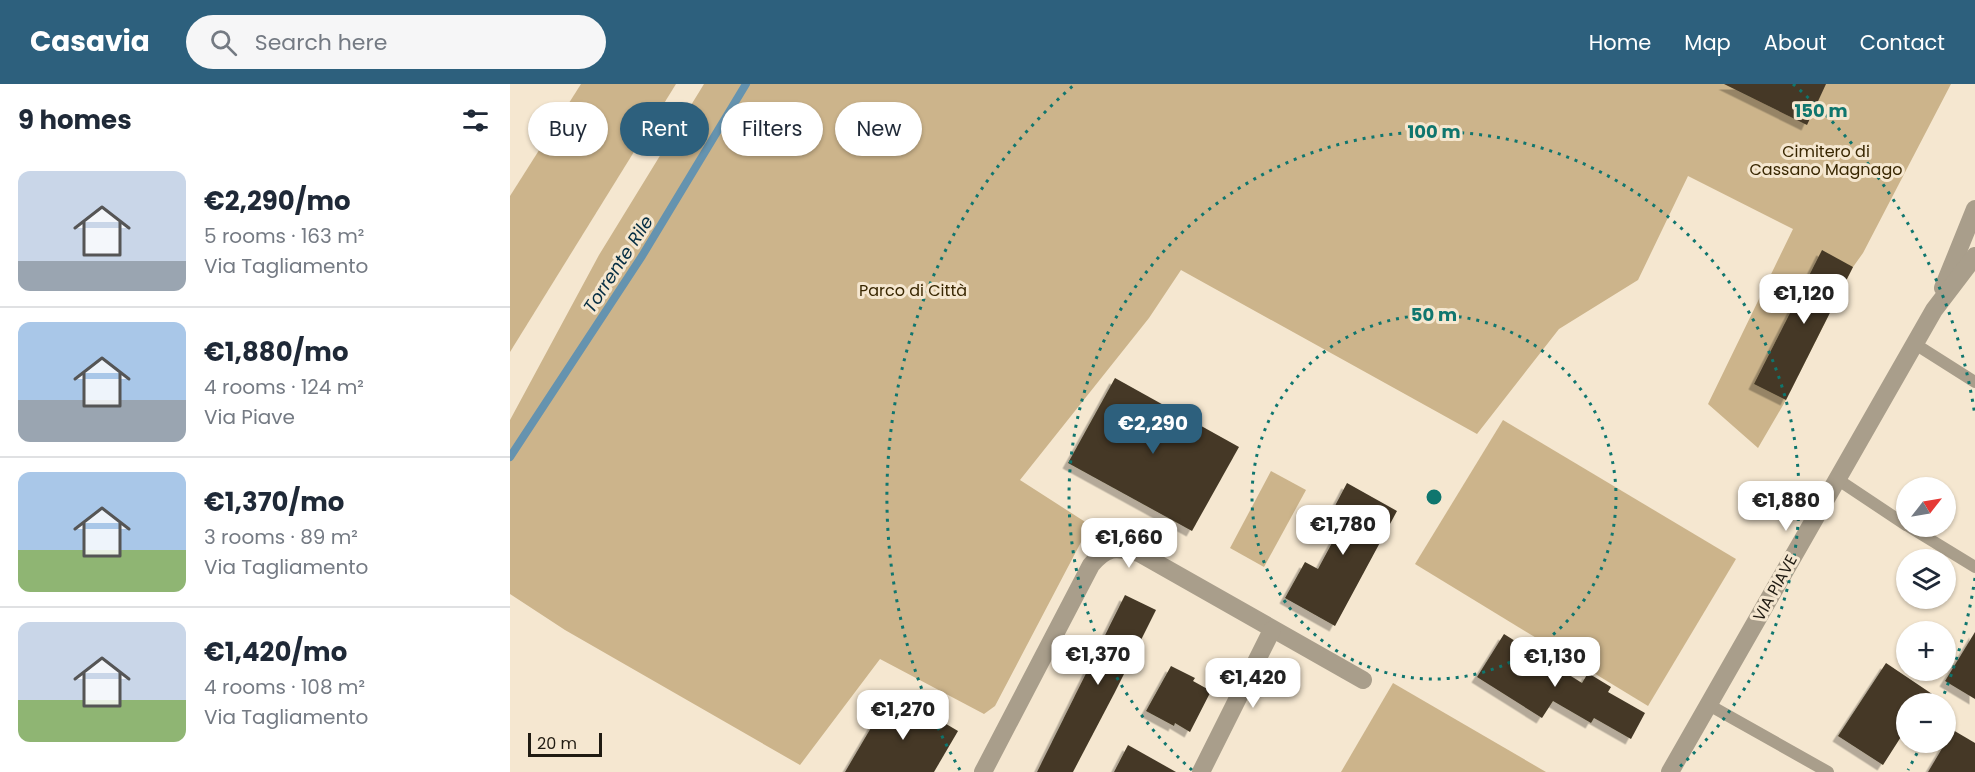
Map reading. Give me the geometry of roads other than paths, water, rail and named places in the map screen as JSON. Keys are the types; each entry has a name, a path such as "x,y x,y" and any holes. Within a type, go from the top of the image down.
{"street":[{"name":"VIA PIAVE","path":"1670,772 1934,310 1975,209"},
{"name":"VIA PIAVE","path":"1934,310 1975,256"},
{"path":"982,772 1091,565 1101,553 1121,548 1139,553 1363,680"},
{"path":"1201,772 1272,630"}],"lane":[{"path":"1915,344 1975,382"},
{"path":"1837,479 1896,519"},
{"path":"1925,537 1975,567"},
{"path":"1709,705 1828,772"}],"waterway":[{"name":"Torrente Rile","path":"510,457 642,256 746,84"}],"park label":[{"name":"Cimitero di Cassano Magnago","path":"1826,160"},
{"name":"Parco di Città","path":"913,290"}]}
